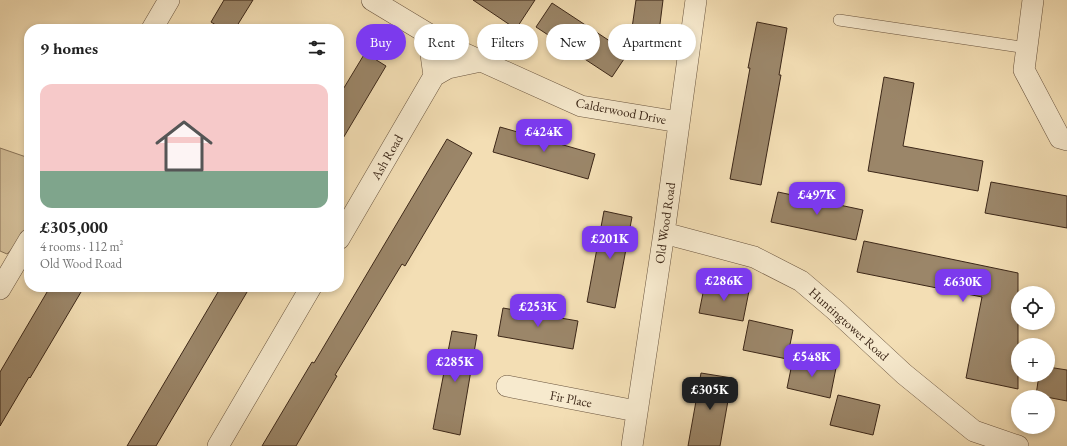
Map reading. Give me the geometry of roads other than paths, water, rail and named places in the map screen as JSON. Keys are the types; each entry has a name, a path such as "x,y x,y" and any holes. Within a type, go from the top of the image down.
{"street":[{"path":"155,24 169,0"},
{"name":"Calderwood Drive","path":"372,0 414,26"},
{"name":"Old Wood Road","path":"632,446 636,411 664,233 696,0"},
{"path":"1033,0 1024,70 1060,138 1067,140"},
{"name":"Calderwood Drive","path":"469,56 581,106 679,122"},
{"path":"432,60 434,76 448,68 481,61"},
{"name":"Ash Road","path":"344,230 434,76"},
{"name":"Huntingtower Road","path":"664,233 754,256 801,281 835,310 971,438 1018,446"},
{"path":"2,280 24,247"},
{"path":"218,446 308,292"},
{"name":"Fir Place","path":"507,386 636,411"}],"lane":[{"path":"839,20 1027,48"}]}
